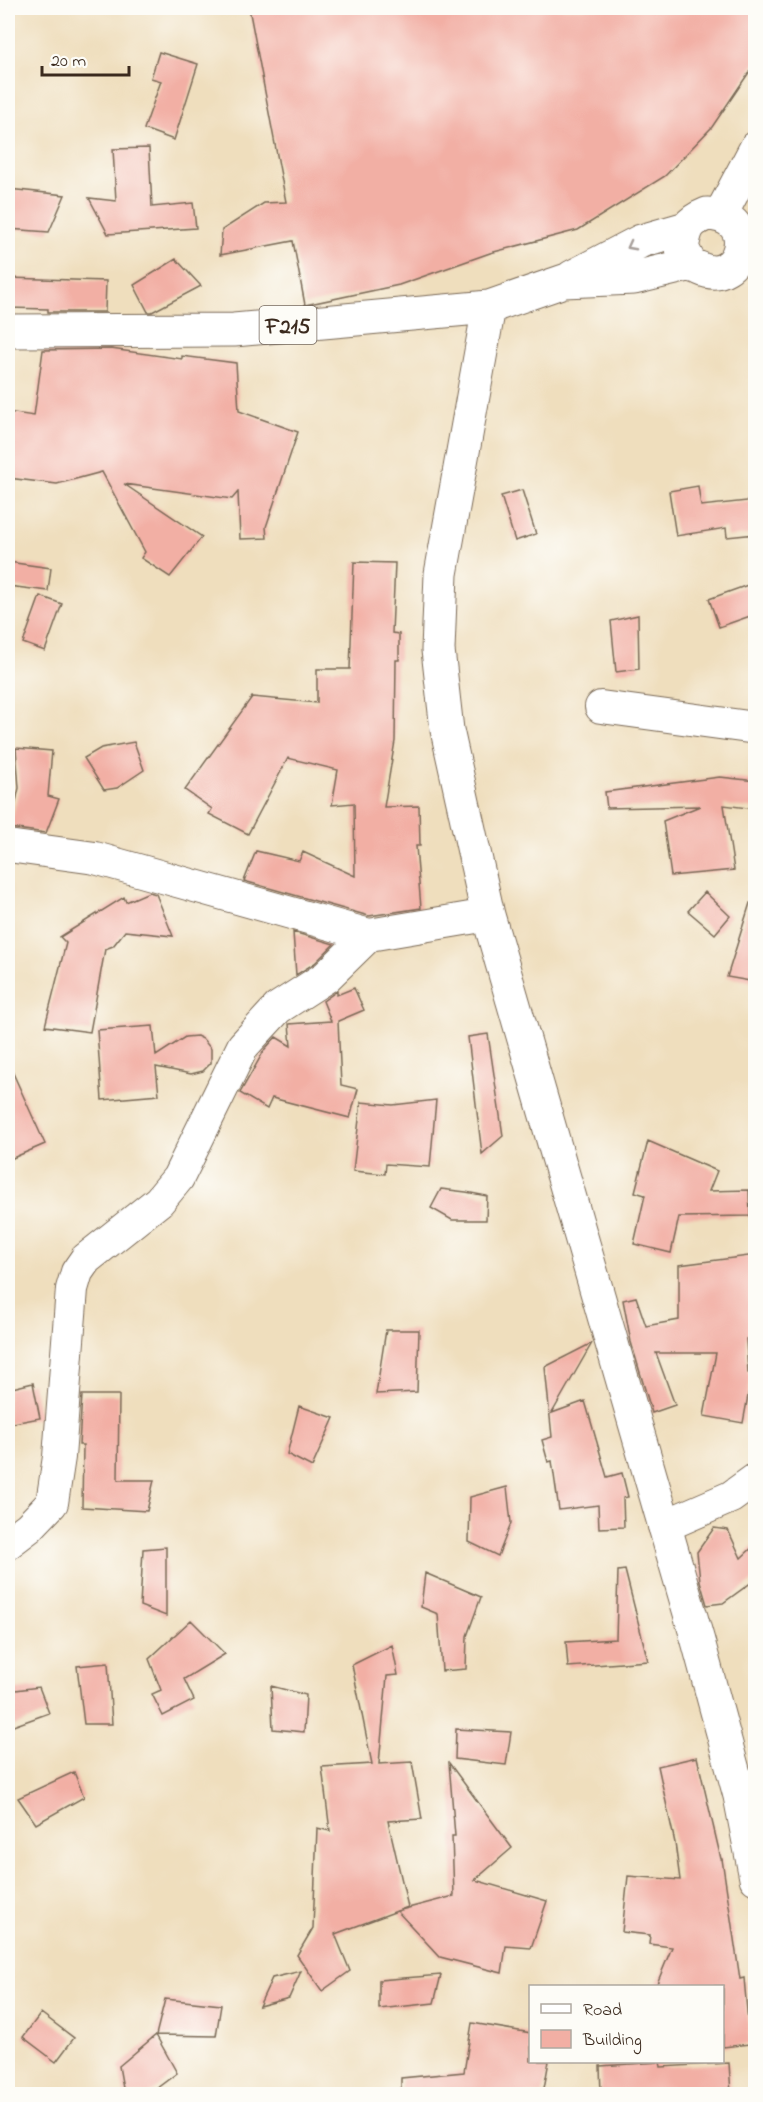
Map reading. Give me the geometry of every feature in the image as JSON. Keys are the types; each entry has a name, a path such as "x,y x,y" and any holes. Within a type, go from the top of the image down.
{"main road":[{"path":"737,221 756,148"},
{"name":"F215","path":"8,331 234,330 489,307 564,281 641,241 686,228 695,219 707,214 737,221 742,237 742,249 746,259 724,270 707,272 692,264 634,278 564,281"},
{"path":"686,228 682,248 692,264"},
{"path":"489,307 441,574 438,650 447,730 488,915 741,1796 756,1878"}],"street":[{"path":"601,707 756,728"},
{"path":"8,846 95,858 369,935 488,915"},
{"path":"8,1544 29,1527 52,1503 60,1457 72,1288 77,1272 86,1259 159,1201 178,1178 243,1046 278,1008 326,977 369,935"},
{"path":"664,1527 731,1497 756,1479"}],"building":[{"path":"249,8 756,8 756,62 712,127 665,176 578,230 490,253 399,285 305,305 293,241 220,255 222,230 264,203 286,202"},
{"path":"159,52 198,64 174,140 144,129 161,81 151,78"},
{"path":"149,148 152,207 193,203 196,228 108,234 89,198 116,201 113,149"},
{"path":"8,189 65,195 49,232 8,229"},
{"path":"176,259 201,286 148,312 134,285"},
{"path":"8,278 106,281 105,312 48,312 48,309 8,308"},
{"path":"111,349 182,359 182,356 236,363 239,411 298,432 266,527 267,538 240,539 238,492 232,499 124,484 202,537 170,577 141,558 145,552 102,472 57,484 8,478 8,412 34,416 43,350"},
{"path":"698,486 701,506 756,500 756,534 727,537 726,528 676,536 669,491"},
{"path":"522,490 536,534 515,541 501,496"},
{"path":"8,562 51,568 48,591 8,586"},
{"path":"354,562 395,563 392,633 399,634 399,660 396,660 395,741 384,807 419,806 420,846 416,846 421,908 369,916 244,881 256,851 299,861 303,852 355,876 354,803 332,805 338,770 288,758 248,834 209,814 212,809 185,790 252,697 317,703 317,669 350,669"},
{"path":"756,582 756,614 719,627 709,599"},
{"path":"40,596 62,604 45,651 23,643"},
{"path":"638,615 639,669 616,672 611,621"},
{"path":"134,742 144,770 117,788 104,790 84,758 101,748"},
{"path":"16,748 52,751 48,796 59,799 46,833 10,828 19,788"},
{"path":"720,777 756,781 756,809 724,805 734,870 671,876 663,821 700,806 607,808 605,792"},
{"path":"149,892 156,894 173,936 125,931 113,946 105,949 90,1032 45,1026 66,943 60,937 124,897 126,902"},
{"path":"705,892 730,916 715,934 688,911"},
{"path":"750,903 756,903 756,982 727,977"},
{"path":"293,932 334,944 315,963 296,975"},
{"path":"354,988 364,1010 338,1021 341,1085 358,1089 350,1118 272,1098 267,1109 240,1093 265,1049 276,1037 291,1046 289,1024 331,1021 323,1001 337,991 337,995"},
{"path":"153,1026 156,1056 185,1037 197,1036 203,1039 211,1049 211,1063 203,1071 191,1074 156,1067 159,1095 102,1100 97,1030"},
{"path":"488,1034 503,1136 482,1154 468,1037"},
{"path":"8,1062 45,1144 8,1160"},
{"path":"436,1100 430,1167 386,1164 385,1174 353,1171 361,1102 393,1105"},
{"path":"648,1141 717,1171 709,1191 749,1190 750,1216 679,1217 671,1253 634,1244 645,1195 635,1192"},
{"path":"441,1189 487,1196 486,1220 452,1220 431,1208"},
{"path":"756,1255 756,1279 753,1279 756,1333 746,1339 748,1373 752,1374 743,1423 704,1416 716,1353 656,1353 675,1405 652,1413 631,1342 623,1300 636,1297 646,1326 679,1320 679,1265"},
{"path":"386,1330 419,1330 417,1392 376,1394"},
{"path":"592,1343 552,1413 585,1401 607,1477 622,1473 628,1497 623,1498 624,1527 599,1528 598,1505 559,1510 552,1461 548,1462 542,1440 552,1437 545,1367"},
{"path":"33,1383 40,1418 8,1424 8,1389"},
{"path":"82,1395 119,1395 118,1480 154,1480 147,1511 82,1507 83,1445 79,1445"},
{"path":"299,1406 334,1418 312,1467 287,1454"},
{"path":"507,1487 511,1523 498,1556 469,1542 470,1497"},
{"path":"714,1528 728,1530 741,1558 756,1544 756,1579 723,1603 707,1605 700,1581 697,1552"},
{"path":"166,1547 166,1616 140,1606 143,1549"},
{"path":"625,1570 648,1661 568,1667 566,1642 616,1639 618,1571"},
{"path":"425,1573 481,1597 467,1636 466,1669 442,1671 438,1614 421,1607"},
{"path":"191,1620 225,1654 184,1679 194,1700 163,1716 152,1694 161,1690 149,1659"},
{"path":"392,1645 398,1675 387,1676 379,1764 412,1762 422,1819 388,1821 408,1907 335,1934 350,1971 322,1991 297,1955 313,1928 317,1828 330,1831 322,1767 372,1764 352,1665"},
{"path":"108,1663 112,1724 84,1724 77,1666"},
{"path":"271,1686 306,1695 304,1732 273,1729"},
{"path":"39,1687 49,1713 8,1728 8,1691"},
{"path":"456,1729 511,1732 506,1765 455,1759"},
{"path":"697,1757 722,1859 740,1979 744,1978 750,2044 724,2047 724,1985 656,1985 672,1947 649,1944 650,1935 622,1932 628,1876 680,1880 675,1843 658,1766"},
{"path":"449,1763 512,1848 475,1880 547,1901 531,1948 506,1946 502,1973 440,1957 397,1911 454,1896 452,1836 455,1836"},
{"path":"74,1772 84,1797 36,1824 18,1798"},
{"path":"301,1971 289,1998 259,2006 272,1978"},
{"path":"441,1975 434,2003 379,2009 379,1980"},
{"path":"165,1999 221,2005 216,2036 156,2035"},
{"path":"41,2013 74,2038 56,2062 23,2037"},
{"path":"472,2023 529,2033 529,2063 549,2063 543,2094 459,2094 401,2090 401,2078 464,2072"},
{"path":"156,2035 177,2073 149,2094 124,2094 119,2066"},
{"path":"660,2063 661,2067 729,2063 731,2094 601,2094 600,2066"}]}
